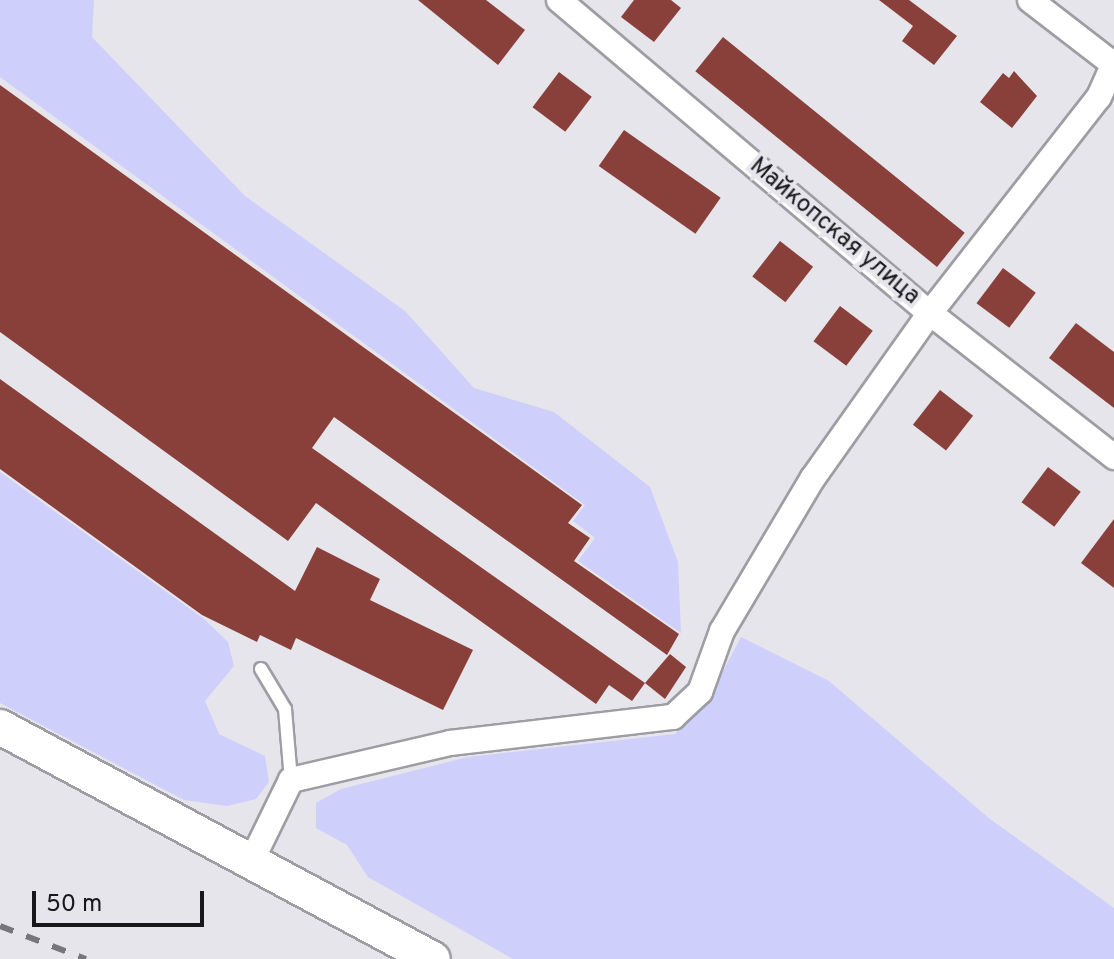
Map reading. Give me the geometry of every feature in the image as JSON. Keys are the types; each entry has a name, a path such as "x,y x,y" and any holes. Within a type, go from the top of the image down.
{"street":[{"name":"Майкопская улица","path":"559,0 930,313 1114,457"},
{"path":"252,860 291,780 450,743 673,717 700,692 722,631 813,478 930,313 1099,97 1114,63 1030,0"},
{"path":"0,727 433,959"}],"lane":[{"path":"261,669 285,709 291,780"}],"shaded area":[{"path":"0,0 94,0 92,37 245,196 405,311 474,388 554,412 650,487 678,562 681,633 578,561 595,538 573,521 585,505 0,77"},
{"path":"0,472 204,619 228,642 234,666 205,701 219,734 265,756 269,782 256,799 227,806 184,800 0,703"},
{"path":"741,637 829,681 990,819 1114,908 1114,959 513,959 368,877 347,845 316,828 316,803 341,789 468,757 675,734 720,677"}],"building":[{"path":"418,0 486,0 525,30 498,65"},
{"path":"634,0 671,0 681,8 654,42 621,17"},
{"path":"879,0 909,0 957,36 934,65 902,41 913,26"},
{"path":"723,37 965,233 937,267 695,71"},
{"path":"1014,71 1037,96 1012,128 980,102 1003,73 1009,78"},
{"path":"559,72 592,97 565,132 533,107"},
{"path":"0,85 582,505 568,523 590,538 574,561 679,634 667,655 334,417 312,448 645,683 632,701 609,685 596,704 316,503 288,541 0,332"},
{"path":"624,130 721,198 695,234 599,166"},
{"path":"780,241 813,267 785,302 752,276"},
{"path":"1003,268 1036,293 1009,328 977,303"},
{"path":"840,306 873,331 846,366 814,341"},
{"path":"1076,323 1114,352 1114,408 1049,358"},
{"path":"0,379 295,591 317,547 380,579 370,600 473,650 443,710 296,638 291,650 260,635 257,642 202,615 0,469"},
{"path":"940,390 973,416 946,451 913,425"},
{"path":"1048,467 1081,492 1054,527 1022,502"},
{"path":"1114,519 1114,588 1081,563"},
{"path":"670,654 686,667 665,699 645,683"}],"railway":[{"path":"0,926 86,959"}]}
